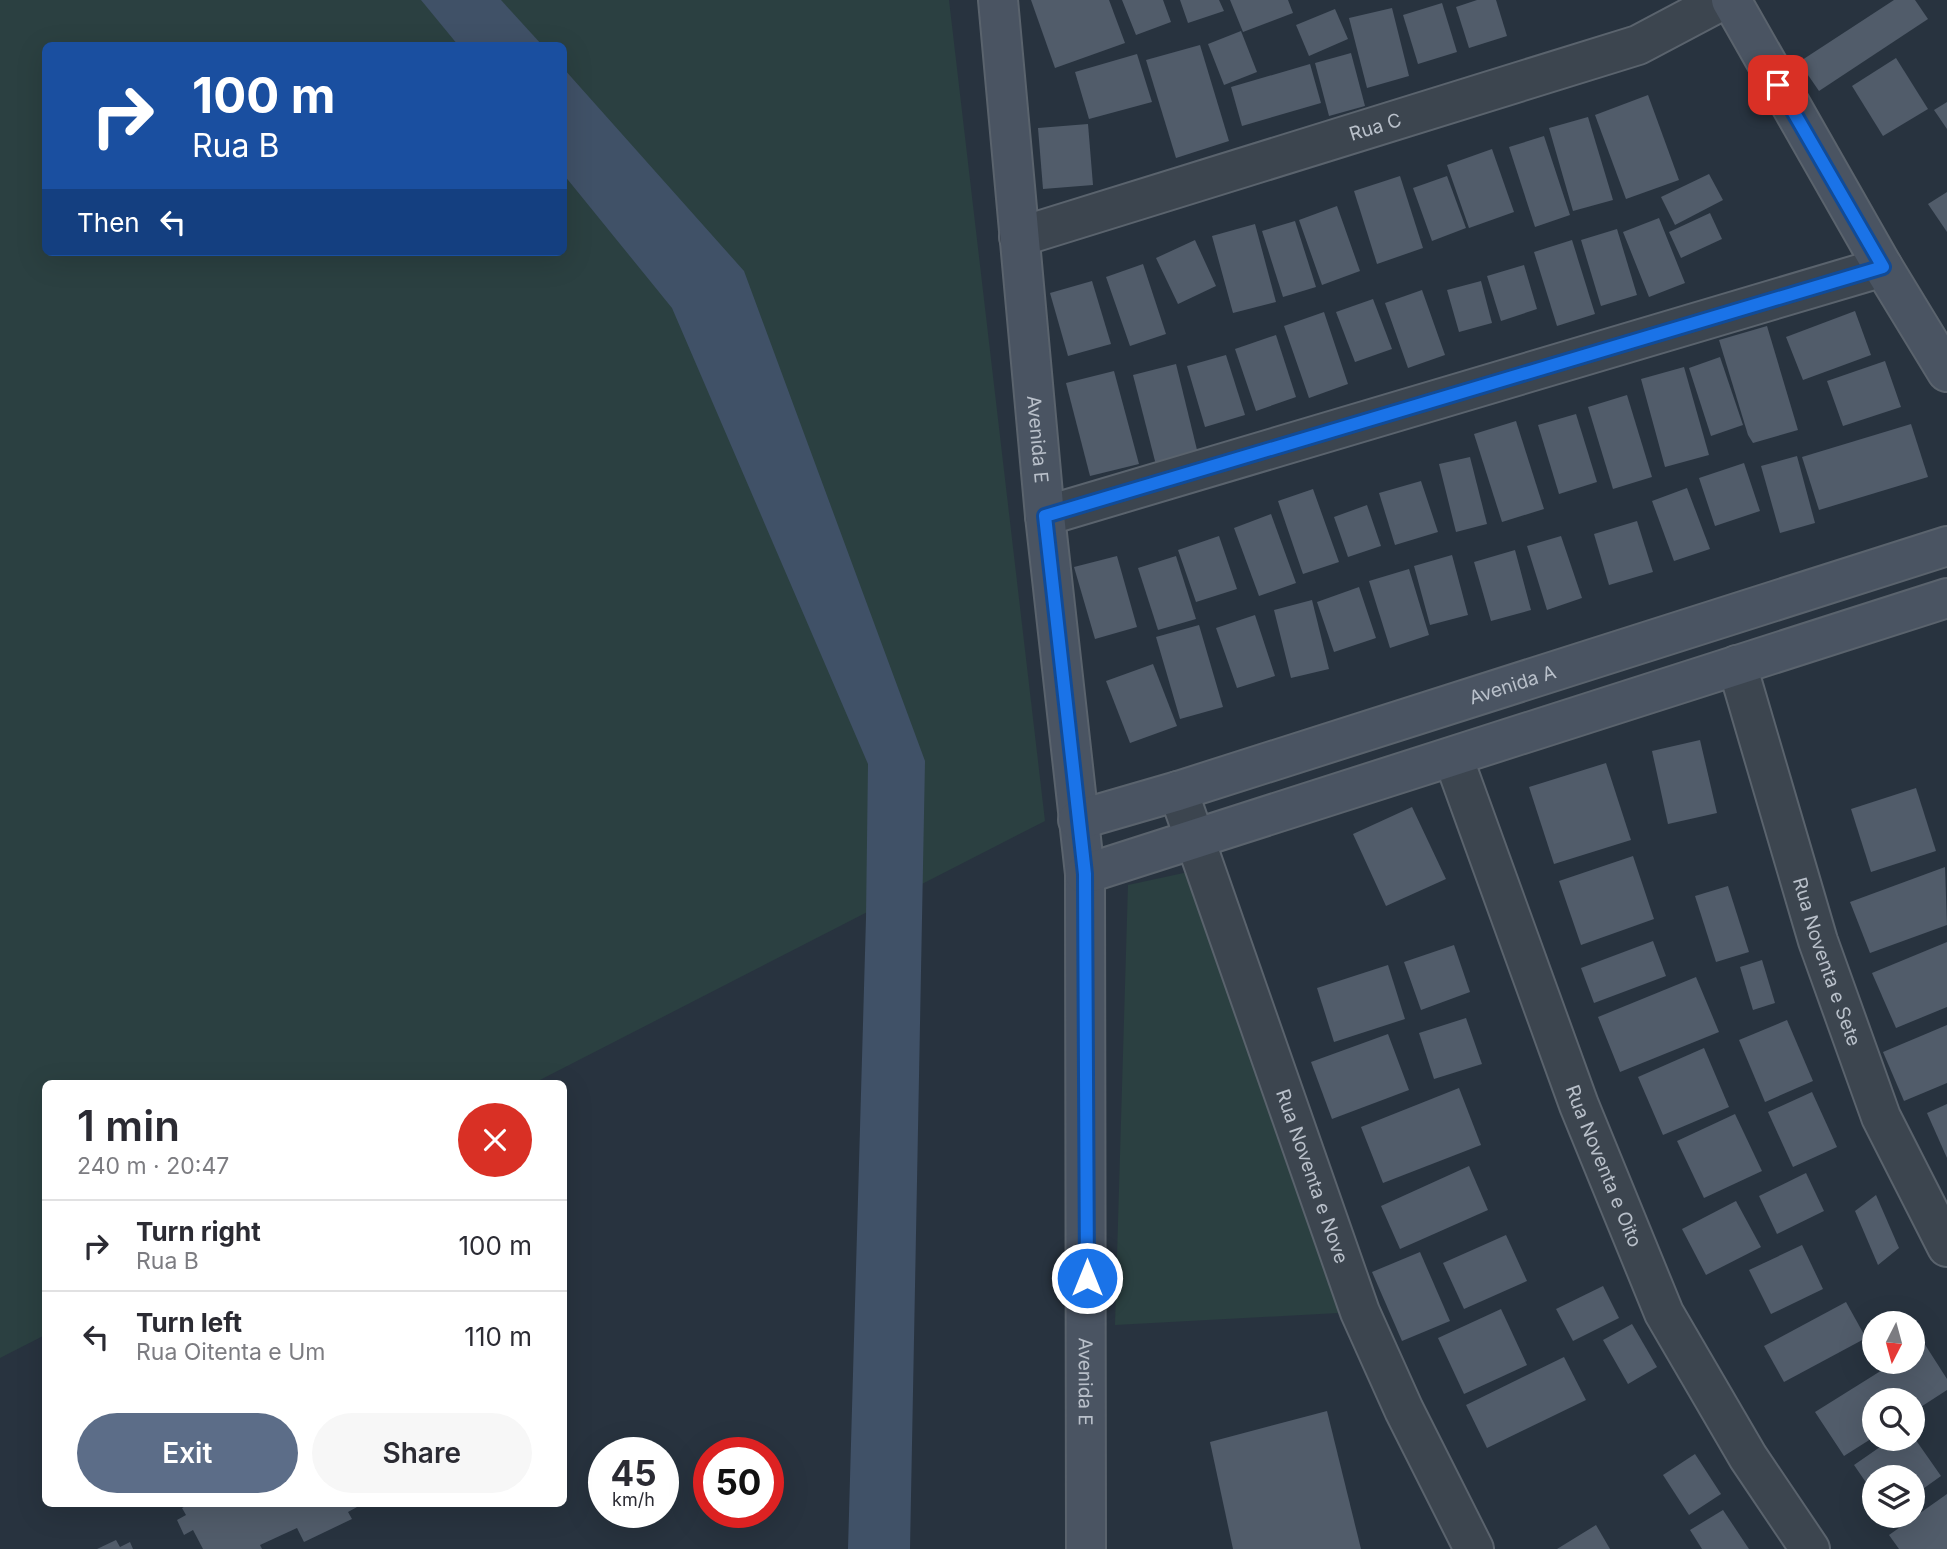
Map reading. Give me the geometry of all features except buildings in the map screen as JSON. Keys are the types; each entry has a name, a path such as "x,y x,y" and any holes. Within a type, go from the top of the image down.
{"main road":[{"name":"Avenida E","path":"998,0 1045,516 1085,874 1086,1549"},
{"path":"1731,0 1883,267 1947,372"},
{"name":"Avenida A","path":"1078,820 1178,791 1946,548"},
{"path":"1085,874 1947,598"}],"street":[{"name":"Rua C","path":"1019,237 1638,45 1723,0"},
{"path":"1045,516 1883,267"},
{"name":"Rua Noventa e Sete","path":"1737,664 1818,941 1867,1079 1881,1117 1947,1247"},
{"name":"Rua Noventa e Oito","path":"1453,757 1579,1105 1664,1313 1748,1457 1810,1549"},
{"name":"Rua Noventa e Nove","path":"1178,791 1360,1312 1404,1410 1474,1549"}],"green space":[{"path":"0,0 949,0 1045,821 540,1080 42,1080 42,1337 0,1358"},
{"path":"1193,871 1356,1312 1115,1325 1128,885"}],"water":[{"path":"421,0 501,0 539,42 456,42"},
{"path":"567,72 744,271 925,761 910,1549 848,1549 868,764 672,308 567,179"}],"route":[{"path":"1087,1278 1085,874 1045,516 1883,267 1778,85"}]}
